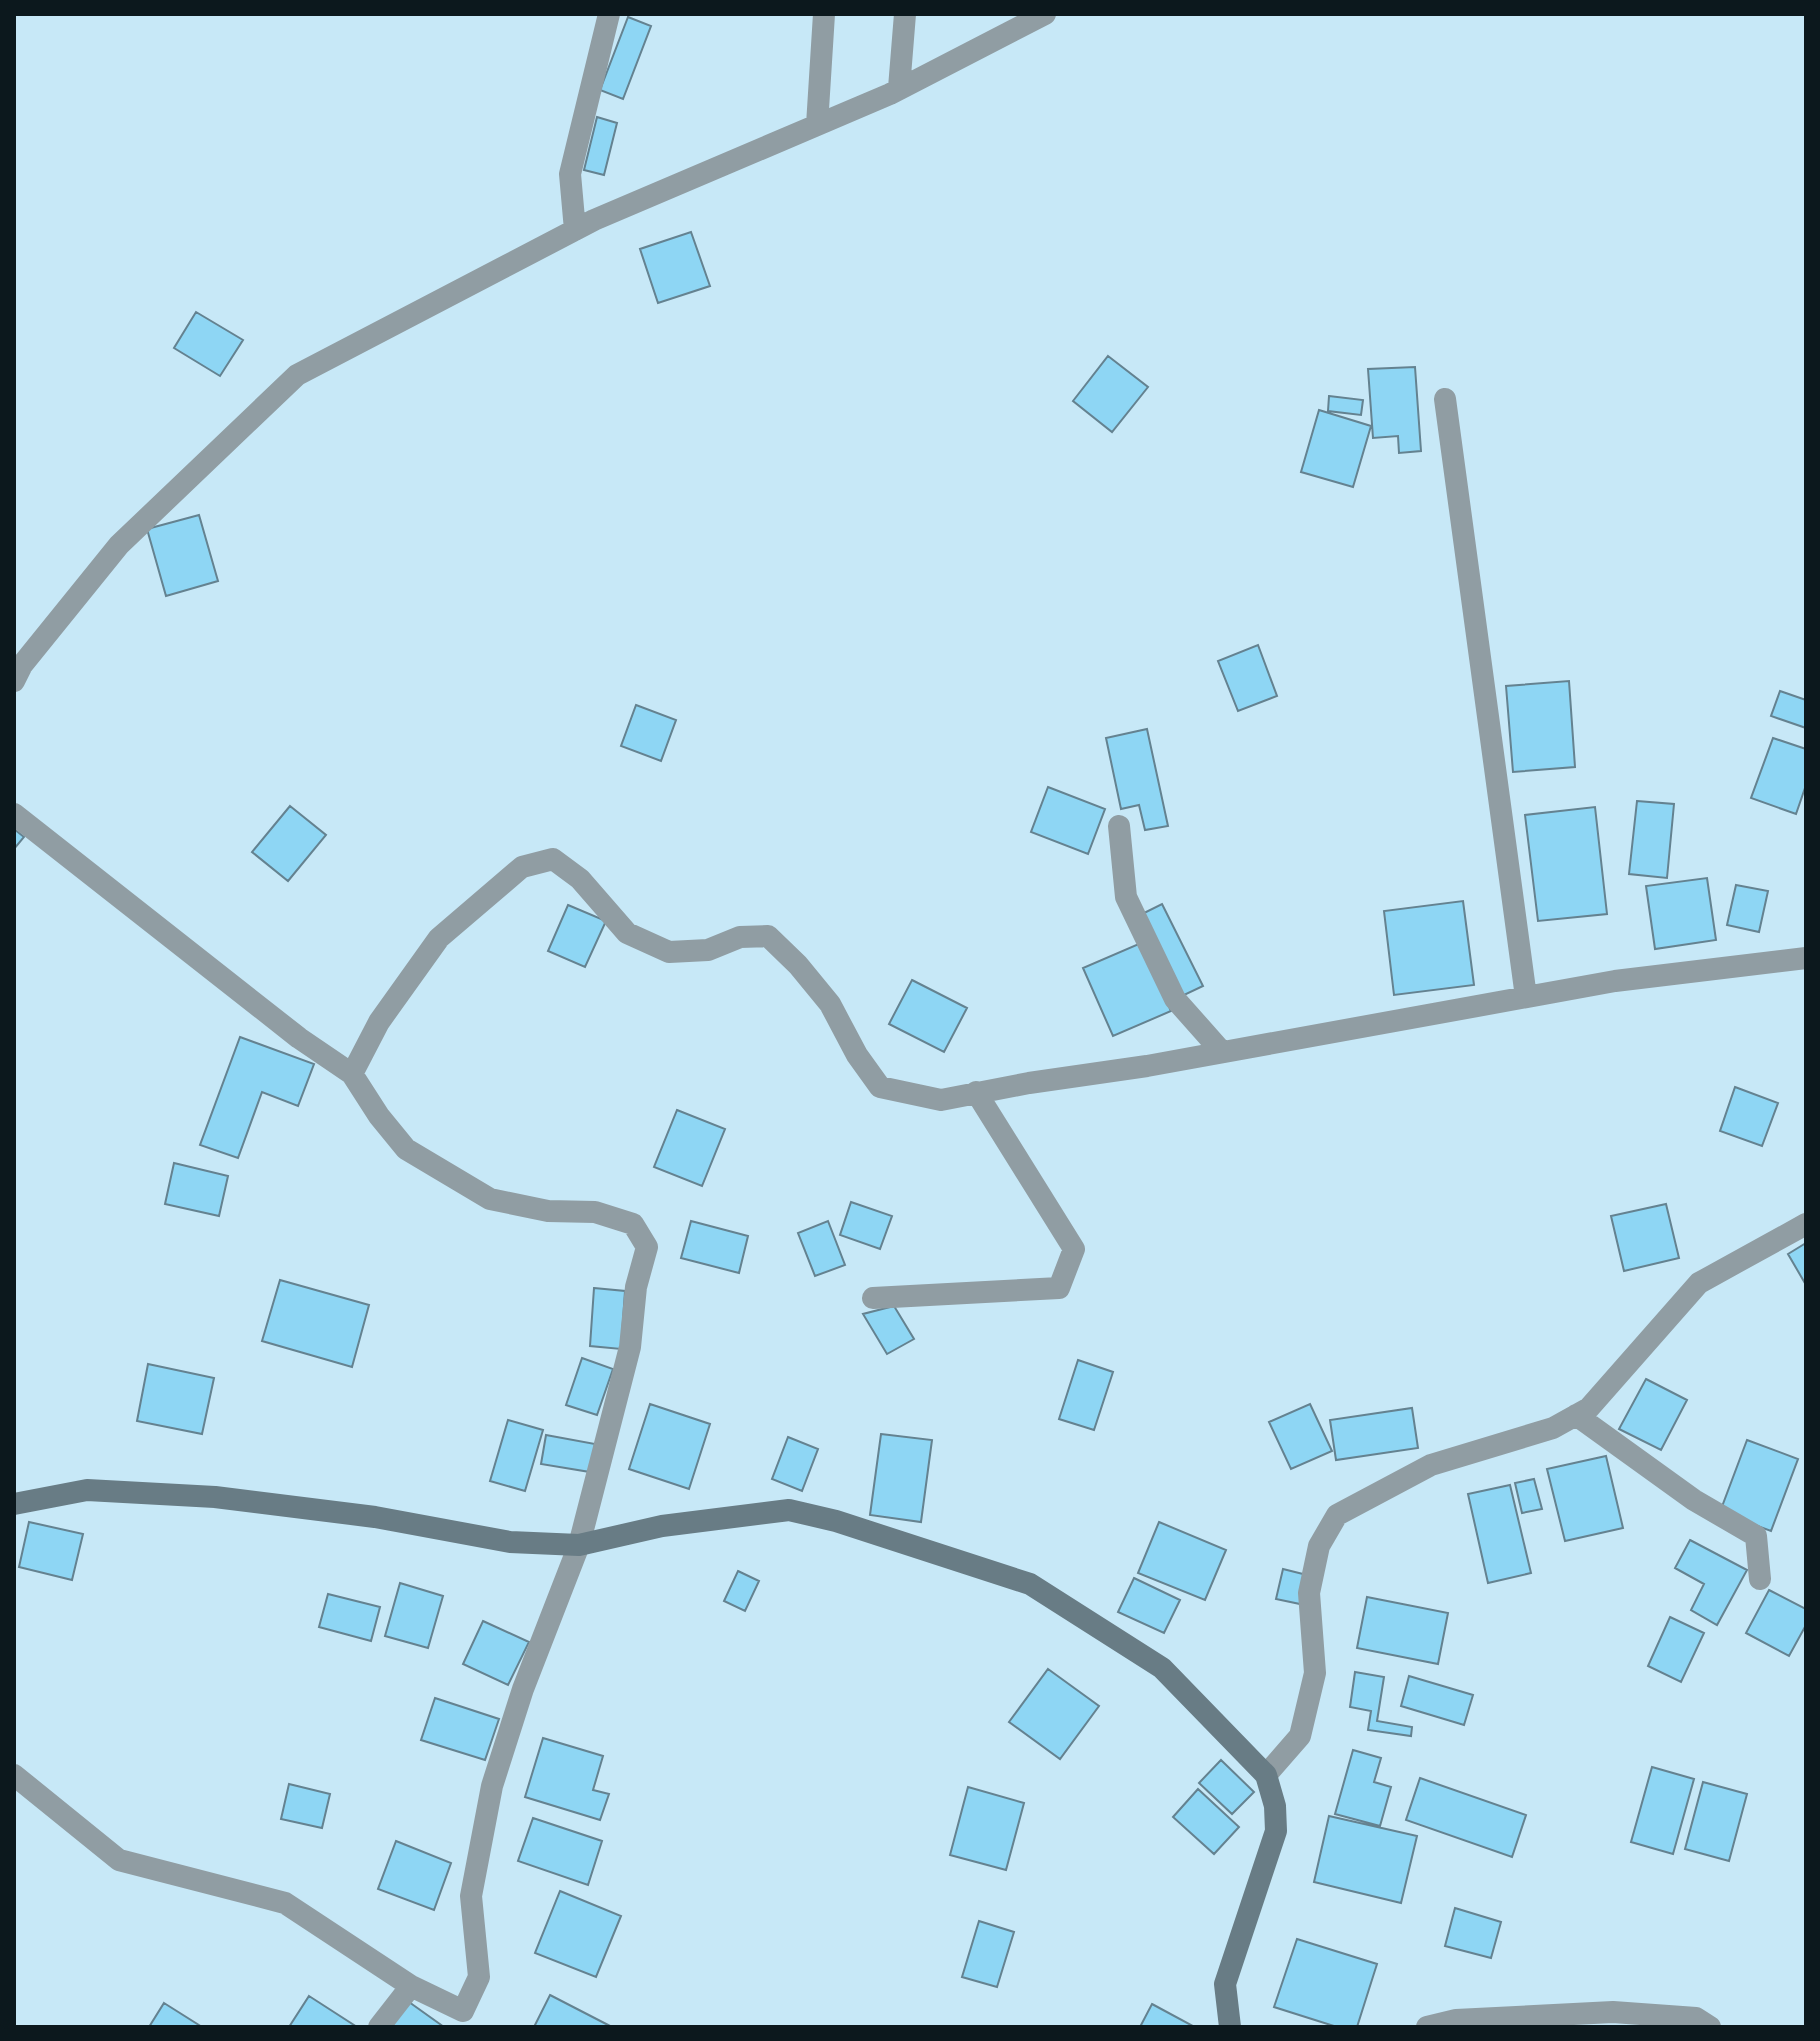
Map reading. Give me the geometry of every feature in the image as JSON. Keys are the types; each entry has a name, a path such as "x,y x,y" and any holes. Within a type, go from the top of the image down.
{"main road":[{"path":"14,1504 87,1490 215,1497 375,1517 510,1542 579,1545 662,1526 789,1510 875,1532 1030,1584 1162,1668 1266,1775 1275,1806 1276,1831 1225,1984 1230,2027"}],"street":[{"path":"575,230 570,174 609,14"},
{"path":"817,125 824,14"},
{"path":"899,88 905,14"},
{"path":"14,681 22,665 119,545 297,375 575,230 899,88 1022,20 1045,14"},
{"path":"1445,399 1526,997"},
{"path":"14,814 299,1038 352,1074 379,1116 406,1149 490,1199 548,1211 595,1212 633,1224 647,1247 636,1287 630,1347 579,1545 523,1689 492,1786 471,1896 479,1977 470,2019 411,1986 285,1903 119,1860 14,1775"},
{"path":"1119,826 1126,897 1175,999 1222,1052"},
{"path":"352,1074 379,1022 439,938 522,867 553,859 580,879 627,933 669,952 708,950 740,937 768,936 798,965 830,1004 857,1055 880,1087 941,1100 1615,981 1806,958"},
{"path":"873,1298 1059,1288 1074,1249 976,1092"},
{"path":"1266,1775 1300,1736 1315,1673 1309,1593 1319,1546 1337,1515 1431,1465 1553,1428 1589,1408 1699,1283 1806,1224"},
{"path":"1576,1415 1694,1500 1756,1536 1760,1579"},
{"path":"379,2027 411,1986"},
{"path":"1427,2027 1456,2020 1613,2012 1696,2018 1710,2027"}],"building":[{"path":"628,17 651,26 623,99 600,90"},
{"path":"597,117 617,123 604,175 584,170"},
{"path":"691,232 710,286 658,303 640,249"},
{"path":"196,312 243,340 220,376 174,348"},
{"path":"1108,356 1148,387 1112,432 1073,401"},
{"path":"1415,367 1421,451 1399,453 1398,436 1373,438 1368,369"},
{"path":"1329,396 1363,400 1361,415 1328,411"},
{"path":"1319,410 1371,426 1353,487 1301,472"},
{"path":"199,515 218,581 166,596 147,529"},
{"path":"1258,645 1277,696 1238,711 1218,661"},
{"path":"1569,681 1575,767 1513,772 1506,686"},
{"path":"1780,691 1806,700 1806,728 1771,716"},
{"path":"636,705 676,720 661,761 621,746"},
{"path":"1147,729 1168,826 1145,830 1139,805 1121,809 1106,738"},
{"path":"1773,738 1806,749 1806,785 1796,814 1751,798"},
{"path":"1048,787 1105,809 1088,854 1031,832"},
{"path":"1637,801 1674,804 1667,878 1629,874"},
{"path":"290,806 326,835 288,881 252,852"},
{"path":"1595,807 1607,914 1538,921 1525,815"},
{"path":"14,829 24,837 14,849"},
{"path":"1707,878 1716,940 1655,949 1646,886"},
{"path":"1736,885 1768,891 1759,932 1727,925"},
{"path":"1463,901 1474,985 1394,995 1384,911"},
{"path":"1162,904 1203,986 1182,996 1140,915"},
{"path":"568,905 606,921 585,967 548,951"},
{"path":"1141,943 1171,1011 1113,1036 1083,968"},
{"path":"912,980 967,1008 944,1052 889,1024"},
{"path":"240,1037 314,1064 298,1106 262,1092 238,1158 200,1145"},
{"path":"1735,1087 1778,1103 1762,1146 1720,1131"},
{"path":"677,1110 725,1129 702,1186 654,1167"},
{"path":"174,1163 228,1176 219,1216 165,1204"},
{"path":"851,1202 892,1216 880,1249 840,1235"},
{"path":"1666,1204 1679,1258 1624,1271 1611,1216"},
{"path":"691,1221 748,1236 739,1273 681,1258"},
{"path":"828,1221 845,1265 815,1276 798,1233"},
{"path":"1806,1243 1806,1285 1788,1254"},
{"path":"280,1280 369,1305 352,1367 262,1341"},
{"path":"594,1288 625,1291 621,1349 590,1346"},
{"path":"894,1306 914,1339 887,1354 863,1314"},
{"path":"582,1358 613,1369 597,1415 566,1405"},
{"path":"1078,1360 1113,1372 1094,1430 1059,1419"},
{"path":"148,1364 214,1378 202,1434 137,1421"},
{"path":"1646,1379 1687,1400 1661,1450 1619,1429"},
{"path":"650,1404 710,1424 689,1489 629,1469"},
{"path":"1310,1404 1332,1451 1291,1469 1269,1422"},
{"path":"1412,1408 1418,1448 1336,1460 1330,1420"},
{"path":"508,1420 543,1430 525,1491 490,1481"},
{"path":"881,1434 932,1440 921,1522 870,1515"},
{"path":"546,1435 595,1444 590,1472 541,1464"},
{"path":"788,1437 818,1449 802,1491 772,1479"},
{"path":"1747,1440 1798,1459 1771,1531 1720,1512"},
{"path":"1606,1456 1623,1528 1565,1541 1547,1469"},
{"path":"1534,1479 1542,1509 1522,1513 1515,1483"},
{"path":"1510,1485 1531,1573 1488,1583 1468,1494"},
{"path":"29,1522 83,1534 72,1580 19,1567"},
{"path":"1159,1522 1226,1550 1205,1600 1138,1573"},
{"path":"1690,1540 1747,1570 1717,1625 1691,1610 1704,1584 1675,1568"},
{"path":"1283,1569 1307,1575 1300,1604 1276,1599"},
{"path":"738,1571 759,1581 745,1611 724,1601"},
{"path":"1134,1578 1180,1600 1164,1633 1118,1612"},
{"path":"400,1583 443,1596 428,1648 385,1636"},
{"path":"1769,1590 1806,1609 1806,1625 1789,1656 1746,1633"},
{"path":"328,1594 380,1607 371,1641 319,1627"},
{"path":"1367,1597 1448,1613 1438,1664 1357,1648"},
{"path":"1670,1617 1704,1633 1681,1682 1648,1666"},
{"path":"483,1621 529,1642 508,1685 463,1664"},
{"path":"1048,1669 1099,1706 1060,1759 1009,1722"},
{"path":"1355,1672 1384,1677 1377,1721 1412,1727 1411,1736 1368,1730 1371,1711 1350,1707"},
{"path":"1409,1676 1473,1695 1464,1725 1401,1706"},
{"path":"435,1698 499,1719 485,1760 421,1740"},
{"path":"543,1738 603,1756 593,1790 609,1794 600,1820 525,1797"},
{"path":"1353,1750 1381,1758 1374,1782 1391,1787 1380,1826 1335,1814"},
{"path":"1221,1760 1254,1792 1232,1814 1199,1783"},
{"path":"1652,1767 1694,1779 1673,1854 1631,1842"},
{"path":"1420,1778 1526,1815 1512,1857 1406,1820"},
{"path":"1703,1782 1747,1794 1729,1861 1685,1849"},
{"path":"289,1784 330,1794 322,1828 281,1819"},
{"path":"968,1787 1024,1803 1006,1870 950,1855"},
{"path":"1198,1789 1239,1827 1214,1854 1173,1817"},
{"path":"1329,1816 1417,1836 1401,1903 1314,1882"},
{"path":"533,1818 602,1841 588,1885 518,1861"},
{"path":"396,1841 451,1863 434,1910 378,1889"},
{"path":"560,1891 621,1916 596,1977 535,1953"},
{"path":"1455,1908 1501,1922 1491,1958 1445,1946"},
{"path":"979,1921 1014,1932 997,1987 962,1977"},
{"path":"1297,1939 1377,1964 1357,2027 1337,2027 1274,2007"},
{"path":"550,1995 612,2027 534,2027"},
{"path":"309,1996 357,2027 289,2027"},
{"path":"409,2002 444,2027 391,2027"},
{"path":"164,2003 202,2027 149,2027"},
{"path":"1152,2004 1193,2026 1140,2027"}]}
